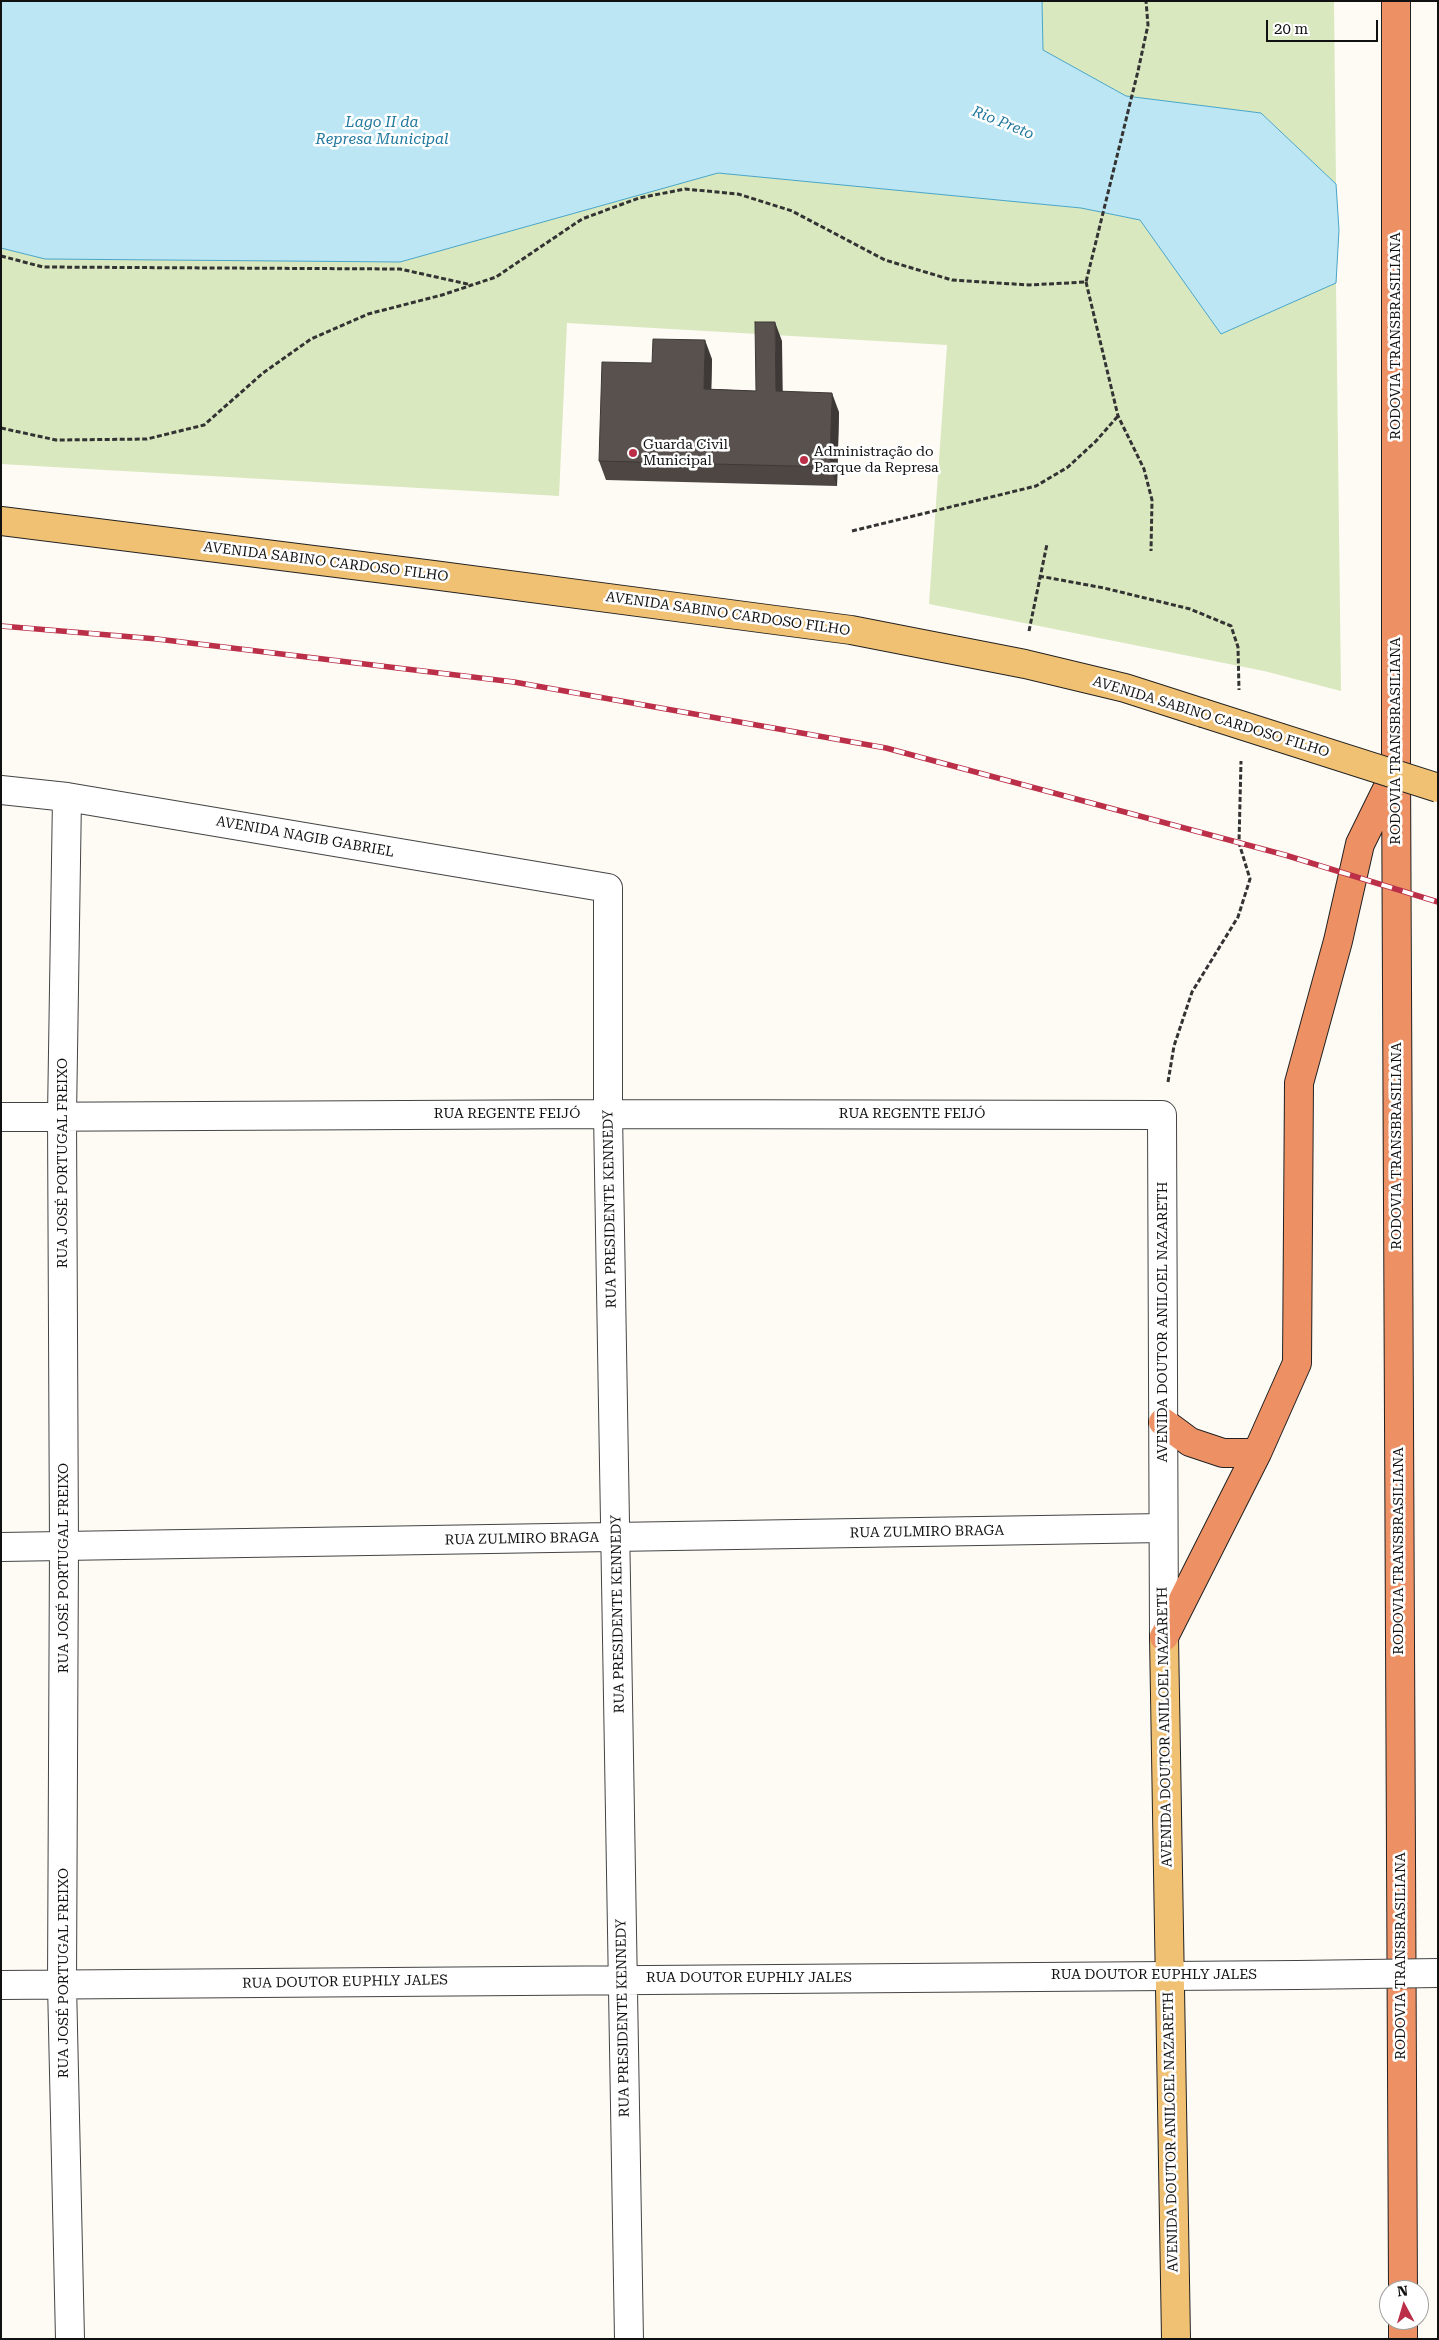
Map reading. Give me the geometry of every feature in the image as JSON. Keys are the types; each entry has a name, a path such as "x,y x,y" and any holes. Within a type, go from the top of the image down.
{"highway":[{"name":"RODOVIA TRANSBRASILIANA","path":"1396,1 1396,771 1403,2280"},
{"path":"1164,1637 1256,1453 1297,1363 1299,1084 1338,941 1360,844 1396,771"},
{"path":"1163,1422 1190,1442 1222,1453 1256,1453"}],"main road":[{"name":"AVENIDA SABINO CARDOSO FILHO","path":"1,521 851,630 1024,664 1125,688 1438,788"},
{"name":"AVENIDA DOUTOR ANILOEL NAZARETH","path":"1164,1637 1168,1975 1176,2339"}],"street":[{"name":"AVENIDA NAGIB GABRIEL","path":"1,790 67,797 608,888"},
{"name":"RUA JOSÉ PORTUGAL FREIXO","path":"67,797 62,1116 64,1546 62,1984 70,2339"},
{"name":"RUA PRESIDENTE KENNEDY","path":"608,888 608,1114 617,1537 622,1979 630,2339"},
{"name":"RUA REGENTE FEIJÓ","path":"1,1117 608,1114 1162,1115"},
{"name":"AVENIDA DOUTOR ANILOEL NAZARETH","path":"1162,1115 1164,1637"},
{"name":"RUA ZULMIRO BRAGA","path":"1,1547 1163,1528"},
{"name":"RUA DOUTOR EUPHLY JALES","path":"1,1985 1438,1973"}],"path":[{"path":"1146,1 1148,25 1104,214 1086,282 1118,416 1144,469 1152,500 1151,551"},
{"path":"1,428 56,440 147,439 204,425 263,373 311,339 368,314 496,277 582,219 639,198 685,189 738,194 792,210 885,260 952,280 1029,285 1086,282"},
{"path":"1,256 43,267 400,268 472,285"},
{"path":"852,531 1036,486 1068,467 1096,441 1118,416"},
{"path":"1024,664 1039,576 1047,544"},
{"path":"1039,576 1104,588 1190,609 1231,626 1238,647 1239,696"},
{"path":"1162,1115 1174,1046 1192,992 1238,917 1250,879 1239,843 1243,773 1241,754"}],"green space":[{"path":"1042,1 1334,1 1336,184 1261,113 1126,96 1043,50"},
{"path":"718,173 1081,208 1140,220 1221,334 1336,283 1341,691 1264,671 929,604 947,345 567,323 559,496 1,464 1,248 45,259 400,262"}],"water":[{"name":"Lago II da Represa Municipal","path":"1,1 1042,1 1043,50 1126,96 1261,113 1336,184 1339,230 1336,283 1221,334 1140,220 1081,208 718,173 400,262 45,259 1,248"}],"building":[{"path":"755,322 775,322 776,391 832,393 830,467 599,461 602,362 652,363 653,339 705,340 704,389 756,391"}],"railway":[{"path":"1,626 157,639 514,682 886,748 1285,855 1438,902"}],"place":[{"name":"Guarda Civil Municipal","path":"633,453"},
{"name":"Administração do Parque da Represa","path":"804,460"}],"water label":[{"name":"Rio Preto","path":"1003,123"}]}
